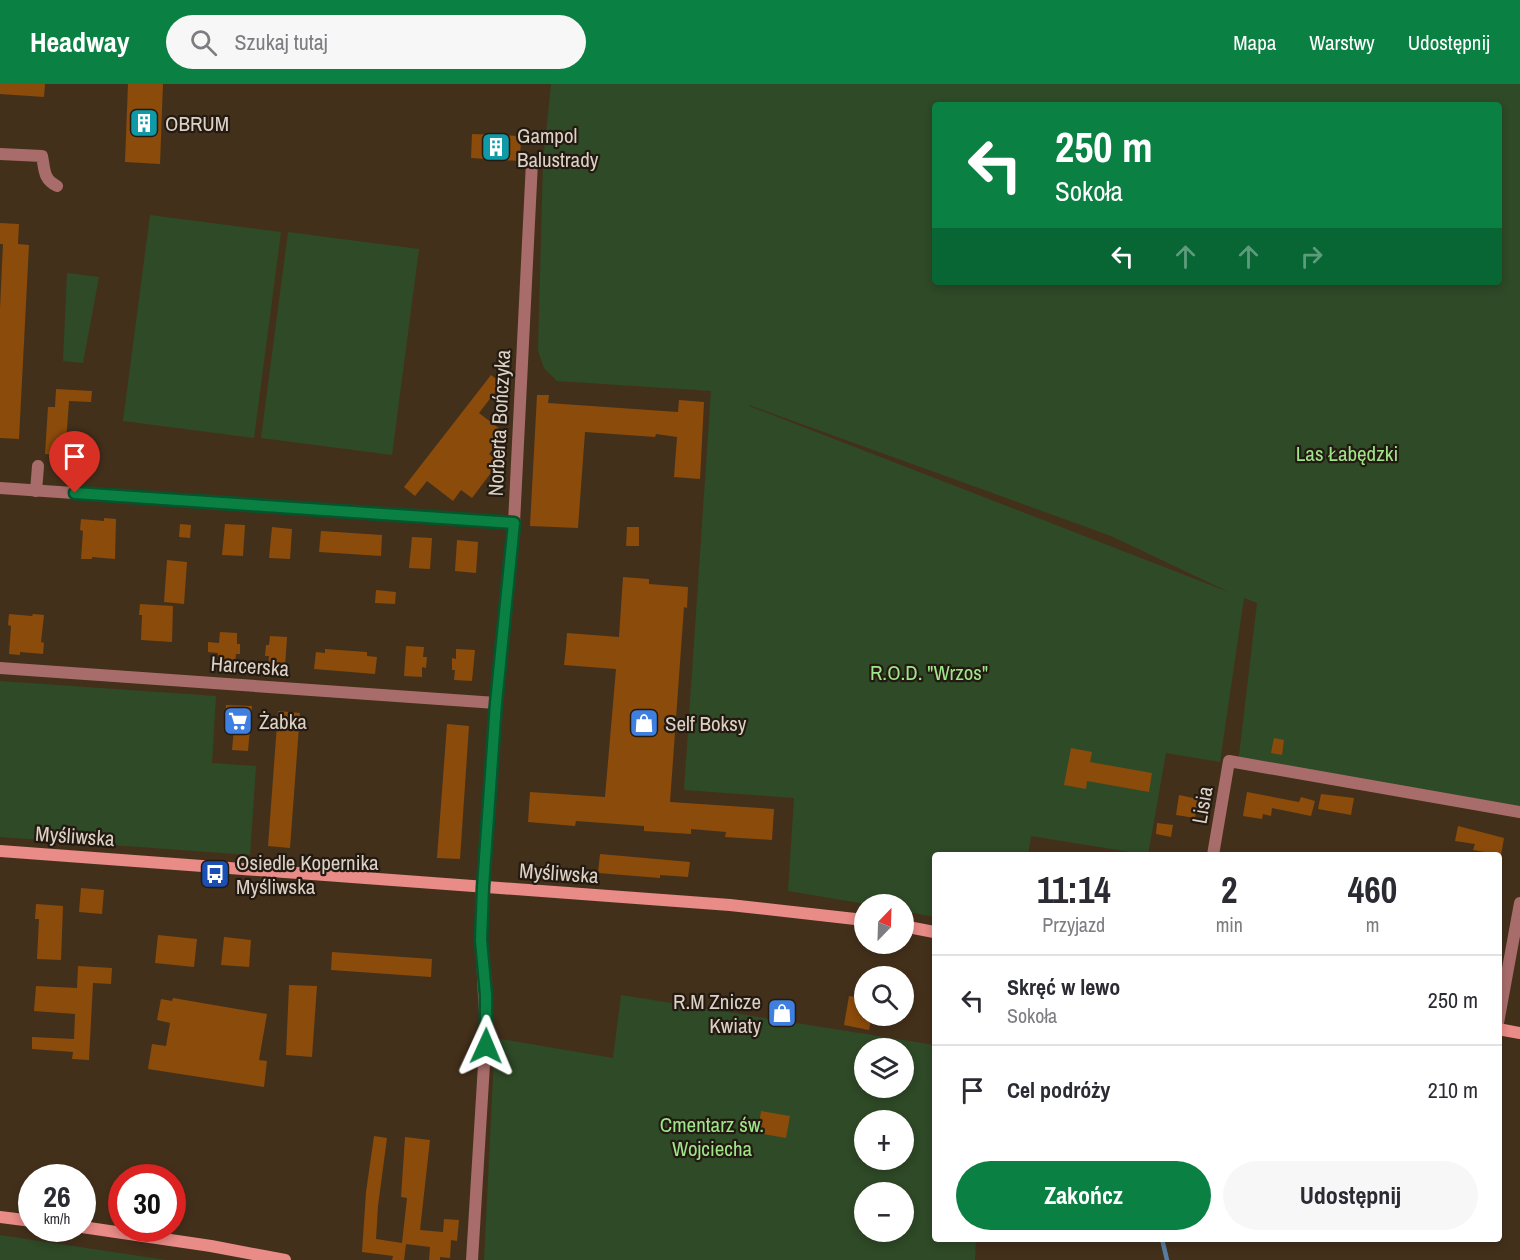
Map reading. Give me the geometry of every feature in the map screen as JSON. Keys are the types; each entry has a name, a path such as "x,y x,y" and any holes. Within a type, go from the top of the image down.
{"street":[{"path":"0,154 42,156 46,178 57,186"},
{"name":"Norberta Bończyka","path":"472,1260 486,1032 481,940 483,887 496,703 514,523 532,162"},
{"path":"36,490 38,466"},
{"path":"0,488 514,523"},
{"name":"Harcerska","path":"0,668 496,703"},
{"name":"Lisia","path":"1214,852 1229,761 1520,812"},
{"name":"Myśliwska","path":"0,851 730,905 854,919"},
{"path":"1502,1001 1520,903"},
{"path":"914,928 932,932"},
{"path":"1502,1030 1520,1033"},
{"path":"0,1217 18,1219"},
{"path":"96,1229 211,1246 285,1260"}],"green space":[{"path":"551,84 1520,84 1520,816 1238,764 1257,603 1244,598 1220,762 1166,753 1149,852 1130,852 1031,836 1028,852 932,852 932,917 914,913 914,894 854,894 854,902 788,891 794,798 684,790 711,391 557,381 544,368 538,351 543,162","holes":["749,405 1111,536 1231,593 749,406"]},
{"path":"150,215 281,232 254,438 123,421"},
{"path":"288,232 419,249 392,455 261,438"},
{"path":"67,273 99,277 83,363 63,361"},
{"path":"0,681 216,696 212,763 256,766 250,855 0,837"},
{"name":"Cmentarz św. Wojciecha","path":"621,995 890,1038 854,1038 854,1098 914,1098 914,1042 932,1045 932,1242 976,1242 975,1260 484,1260 495,1038 613,1058"},
{"path":"0,1235 18,1238 18,1242 46,1242 166,1260 0,1260"}],"building":[{"path":"0,84 45,84 44,97 0,94"},
{"name":"OBRUM","path":"128,84 163,84 160,164 125,162"},
{"name":"Gampol Balustrady","path":"472,134 521,136 520,161 471,158"},
{"path":"0,223 19,224 18,244 29,245 19,439 0,438 0,309 3,244 0,244"},
{"path":"491,375 502,383 479,413 505,433 489,454 499,462 472,498 461,490 453,501 427,481 415,496 404,487"},
{"path":"56,389 92,391 91,402 69,401 65,456 45,454 48,407 55,407"},
{"path":"537,395 549,395 548,403 678,412 679,400 704,402 700,479 674,477 677,437 656,434 655,437 585,432 578,528 530,526"},
{"path":"104,518 116,519 115,559 92,557 92,559 81,559 83,531 80,530 81,519 104,521"},
{"path":"180,524 191,525 190,538 179,537"},
{"path":"225,524 245,525 243,556 222,555"},
{"path":"272,527 292,529 290,559 269,558"},
{"path":"627,527 639,527 639,546 626,546"},
{"path":"321,531 382,535 381,556 319,552"},
{"path":"412,537 432,538 430,569 409,568"},
{"path":"457,540 478,542 476,573 455,571"},
{"path":"167,560 187,562 184,604 164,602"},
{"name":"Self Boksy","path":"623,577 649,579 649,584 688,587 687,608 684,607 670,802 774,809 772,840 725,837 726,832 691,829 691,834 644,831 644,826 576,821 575,826 528,822 530,792 605,797 616,669 564,665 567,633 619,637"},
{"path":"376,590 396,592 395,604 375,603"},
{"path":"140,604 173,606 172,642 141,640"},
{"path":"9,614 44,615 41,642 44,643 43,654 20,652 20,655 9,654 11,626 8,625"},
{"path":"220,632 237,633 240,654 236,654 235,664 218,663 218,653 208,652 208,642 219,643"},
{"path":"270,636 287,637 285,667 268,666 269,656 265,656"},
{"path":"406,646 424,647 423,657 427,657 426,668 422,667 422,677 404,676"},
{"path":"325,649 367,652 367,656 377,657 375,674 314,669 316,652 325,653"},
{"path":"456,649 475,650 472,681 454,680 455,670 452,670 452,658 456,659"},
{"name":"Żabka","path":"226,705 252,706 248,751 232,750 234,729 224,728"},
{"path":"278,711 300,713 290,848 268,846"},
{"path":"447,724 469,726 460,859 437,858"},
{"path":"1274,738 1284,740 1282,755 1271,753"},
{"path":"1071,748 1092,752 1090,762 1152,773 1149,792 1087,781 1086,789 1064,785"},
{"path":"1247,792 1299,802 1301,797 1315,801 1311,816 1272,808 1271,816 1263,814 1262,819 1243,816"},
{"path":"1321,794 1354,798 1351,815 1318,809"},
{"path":"1179,795 1198,799 1195,818 1176,815"},
{"path":"1157,823 1173,825 1171,837 1156,834"},
{"path":"1458,826 1504,838 1502,852 1473,850 1475,844 1455,841"},
{"path":"600,854 690,862 688,877 660,875 660,878 598,873"},
{"path":"81,888 104,890 102,914 79,912"},
{"path":"36,904 63,906 61,960 37,959 39,919 35,919"},
{"path":"158,935 197,939 194,967 155,963"},
{"path":"224,937 251,940 249,967 221,965"},
{"path":"332,952 432,959 431,977 331,970"},
{"path":"78,966 112,968 111,984 93,983 89,1060 72,1059 73,1052 32,1049 32,1037 74,1039 75,1014 34,1011 36,986 77,988"},
{"path":"289,985 317,986 312,1057 286,1055"},
{"path":"849,996 854,997 854,1026 870,1026 869,1030 844,1025"},
{"path":"173,998 267,1014 259,1060 267,1061 264,1087 148,1069 152,1044 166,1046 170,1023 157,1020 161,999 172,1001"},
{"path":"761,1111 790,1116 786,1138 758,1133"},
{"path":"374,1136 387,1138 376,1239 402,1243 407,1198 401,1197 405,1137 430,1140 420,1230 443,1232 444,1219 459,1220 457,1241 451,1240 450,1258 440,1257 440,1260 429,1260 430,1247 406,1244 404,1260 392,1260 393,1256 362,1252 366,1192"}],"waterway":[{"path":"1163,1242 1167,1260"}],"place":[{"name":"OBRUM","path":"144,123"},
{"name":"Gampol Balustrady","path":"496,147"},
{"name":"Żabka","path":"238,721"},
{"name":"Self Boksy","path":"644,723"},
{"name":"Osiedle Kopernika Myśliwska","path":"215,874"},
{"name":"R.M Znicze Kwiaty","path":"782,1013"}],"route":[{"path":"75,493 514,523 496,703 483,887 481,940 486,995 486,1046"}],"park label":[{"name":"Las Łabędzki","path":"1347,453"},
{"name":"R.O.D. \"Wrzos\"","path":"929,672"}]}
